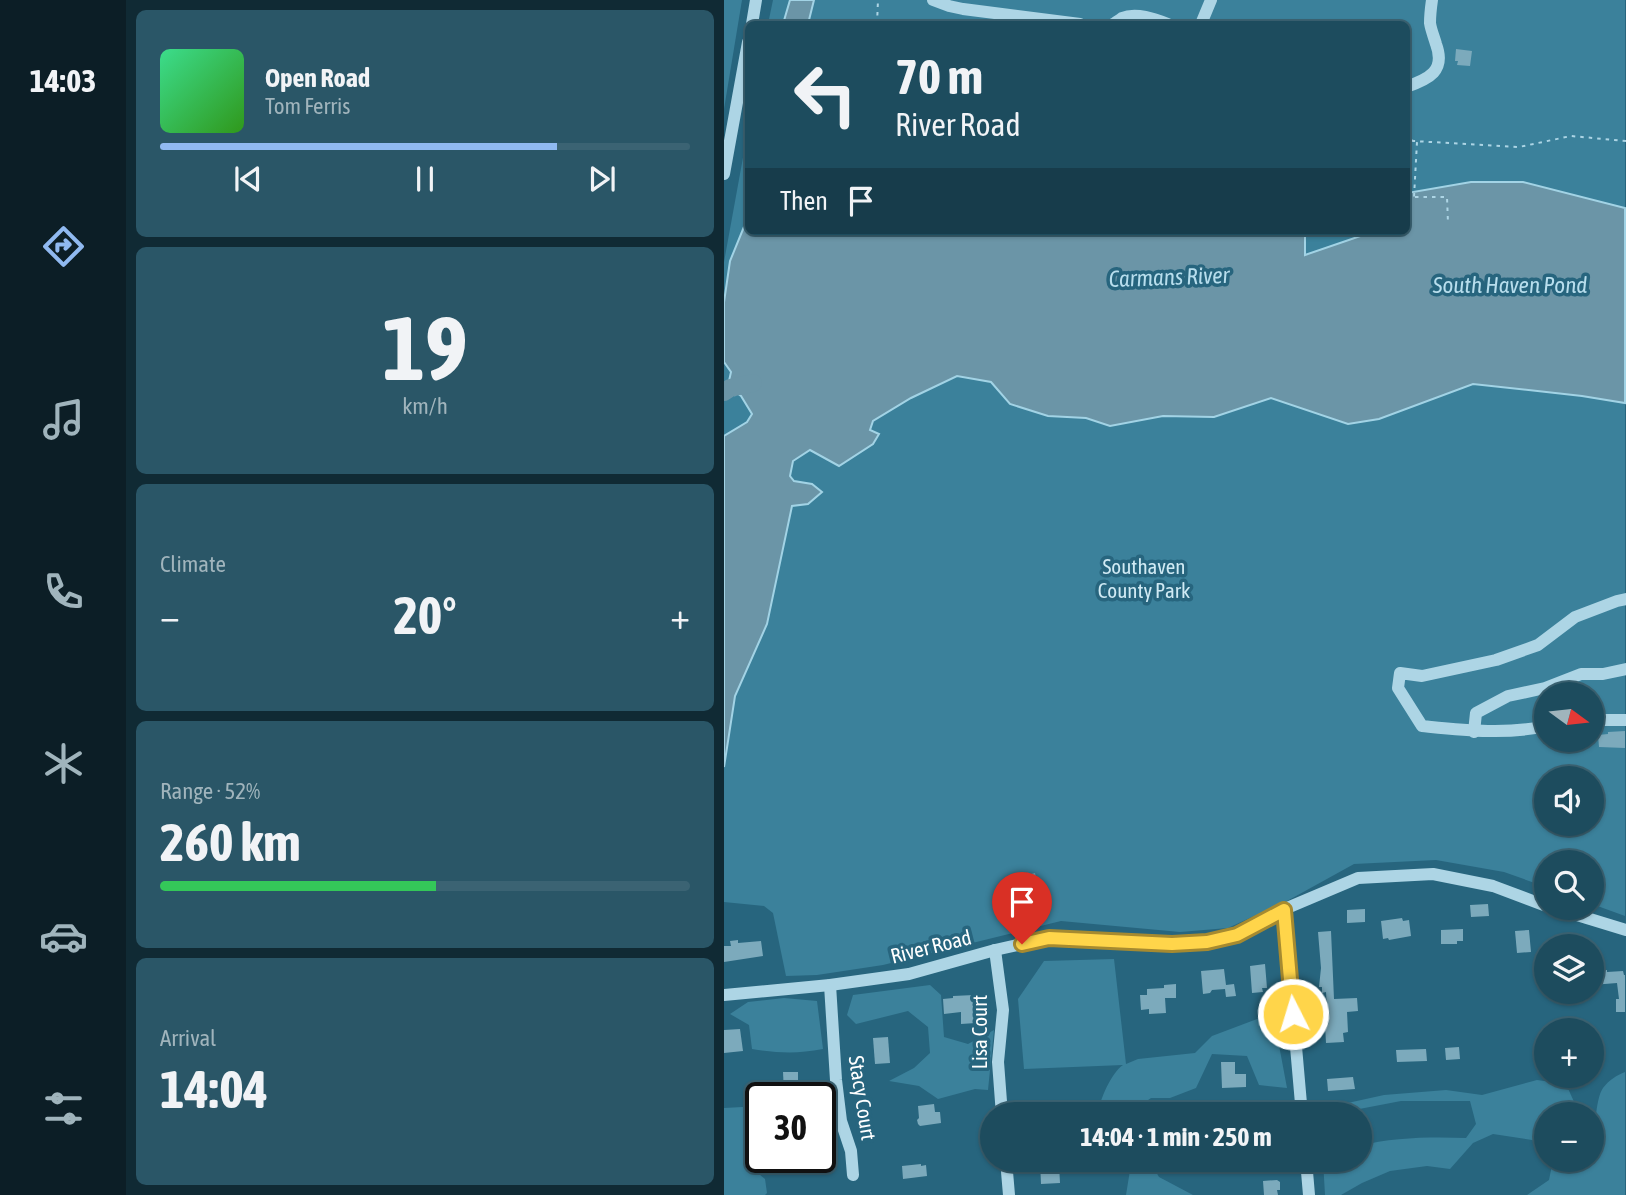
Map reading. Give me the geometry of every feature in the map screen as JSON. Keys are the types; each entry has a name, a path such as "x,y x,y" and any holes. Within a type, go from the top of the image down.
{"street":[{"path":"752,21 756,0"},
{"path":"932,0 963,9 1057,21"},
{"path":"1202,21 1211,0"},
{"path":"1410,85 1434,74 1439,65 1440,56 1430,22 1432,0"},
{"path":"1118,21 1121,18 1139,21 1146,17 1159,21"},
{"path":"724,174 745,58"},
{"path":"1534,729 1474,732 1422,726 1398,688 1400,673 1422,676 1496,660 1538,645 1575,617 1625,599"},
{"path":"1474,732 1476,713 1508,696 1545,688 1582,674 1604,674 1625,669"},
{"path":"1604,720 1625,720"},
{"name":"River Road","path":"724,995 909,974 1049,938 1172,944 1207,942 1237,935 1284,910 1358,878 1433,874 1493,886 1534,901"},
{"path":"1284,910 1301,1102"},
{"path":"1593,920 1625,930"},
{"name":"Lisa Court","path":"995,950 1003,1010 998,1062 1001,1102"},
{"name":"Stacy Court","path":"830,985 836,1080 841,1121 851,1151 853,1175"},
{"path":"1007,1172 1009,1195"},
{"path":"1307,1172 1309,1195"}],"path":[{"path":"877,21 878,0"},
{"path":"1410,138 1413,141 1519,147 1571,136 1625,141"},
{"path":"1414,197 1417,141"},
{"path":"1410,197 1447,197 1448,223"}],"green space":[{"path":"724,0 742,0 724,109"},
{"name":"Southaven County Park","path":"773,0 1625,0 1625,916 1604,908 1604,850 1534,850 1534,883 1504,872 1436,860 1354,864 1287,901 1228,928 1180,932 1061,921 883,965 817,975 786,976 773,913 764,906 724,902 724,262 745,146 745,235 1410,235 1410,21 769,21"},
{"path":"1114,959 1126,1064 1138,1059 1195,1053 1212,1036 1273,1013 1287,1088 1259,1085 1247,1056 1212,1054 1196,1088 1170,1098 1151,1098 1145,1102 1101,1102 1107,1087 1123,1065 1024,1069 1018,999 1044,961"},
{"path":"930,985 941,995 944,1037 968,1044 994,1030 988,1090 975,1089 938,1099 919,1086 889,1081 914,1068 930,1053 928,1027 908,1011 856,1024 847,1015 853,995"},
{"path":"784,998 817,1001 823,1049 788,1052 752,1049 749,1025 730,1014 748,1002"},
{"path":"1625,1072 1625,1195 1527,1195 1549,1180 1551,1172 1604,1172 1604,1102 1598,1102 1603,1088"},
{"path":"1534,1081 1534,1088 1568,1088 1574,1102 1534,1102 1534,1141 1493,1134 1473,1143 1450,1169 1427,1166 1390,1171 1341,1195 1325,1195 1324,1172 1372,1172 1372,1144 1399,1139 1466,1138 1476,1124 1470,1101 1401,1101 1372,1107 1372,1102 1352,1102 1384,1095 1446,1090 1482,1095"},
{"path":"745,1107 745,1173 758,1173 765,1179 765,1195 724,1195 724,1108"},
{"path":"1130,1172 1156,1172 1159,1177 1193,1195 1126,1195"}],"water":[{"path":"790,0 814,0 809,21 784,21"},
{"name":"South Haven Pond","path":"1471,182 1523,182 1625,208 1625,403 1473,384 1379,419 1348,424 1271,398 1214,417 1163,416 1110,426 1086,418 1048,416 1010,404 991,382 957,376 911,398 873,421 870,430 879,434 873,444 839,466 810,450 793,461 790,476 794,481 812,484 822,492 808,504 792,506 767,624 735,696 724,767 724,436 747,422 752,414 741,396 737,393 735,395 726,383 731,372 724,362 724,302 730,261 745,224 745,235 1305,235 1305,255 1363,235 1410,235 1410,192"}],"building":[{"path":"1456,49 1472,51 1470,66 1457,65"},
{"path":"1625,731 1625,748 1604,747 1604,734"},
{"path":"1035,873 1037,883 1031,885 1032,891 1022,893 1017,878"},
{"path":"1488,904 1489,916 1471,917 1470,905"},
{"path":"1365,909 1365,922 1347,923 1347,910"},
{"path":"1402,918 1403,921 1409,920 1411,936 1383,939 1381,921"},
{"path":"1463,929 1463,941 1457,941 1457,944 1441,944 1441,930"},
{"path":"1529,930 1531,952 1517,953 1515,931"},
{"path":"1331,931 1334,999 1357,998 1358,1011 1347,1012 1348,1032 1343,1033 1344,1042 1326,1043 1326,992 1322,993 1322,987 1319,987 1321,968 1318,932"},
{"path":"738,940 738,943 761,941 763,956 724,962 724,946 731,946 730,941"},
{"path":"1265,964 1267,988 1262,988 1263,992 1252,993 1250,966"},
{"path":"1224,969 1226,985 1234,984 1236,996 1226,997 1225,989 1203,994 1201,971"},
{"path":"1604,970 1623,971 1625,1012 1616,1012 1616,999 1619,999 1617,983 1604,984"},
{"path":"1176,984 1176,998 1165,998 1166,1013 1149,1014 1149,1009 1141,1010 1140,995 1147,995 1147,989"},
{"path":"974,995 976,1023 961,1024 961,1012 944,1014 943,999"},
{"path":"740,1029 743,1051 724,1053 724,1030"},
{"path":"888,1037 890,1063 875,1064 873,1038"},
{"path":"1459,1047 1460,1059 1446,1060 1445,1048"},
{"path":"1426,1049 1427,1061 1397,1062 1396,1050"},
{"path":"1221,1062 1235,1062 1235,1074 1246,1074 1246,1087 1222,1088"},
{"path":"783,1072 798,1072 798,1082 783,1082"},
{"path":"1353,1077 1355,1089 1328,1091 1327,1079"},
{"path":"934,1104 935,1112 940,1112 941,1123 920,1126 917,1120 918,1106"},
{"path":"926,1165 927,1176 903,1179 902,1166"},
{"path":"1040,1172 1059,1172 1060,1183 1041,1184"},
{"path":"1263,1181 1280,1182 1278,1195 1264,1195"}],"waterway":[{"name":"Carmans River","path":"724,392 753,383"}],"route":[{"path":"1022,944 1049,938 1172,944 1207,942 1237,935 1284,910 1293,1014"}]}
